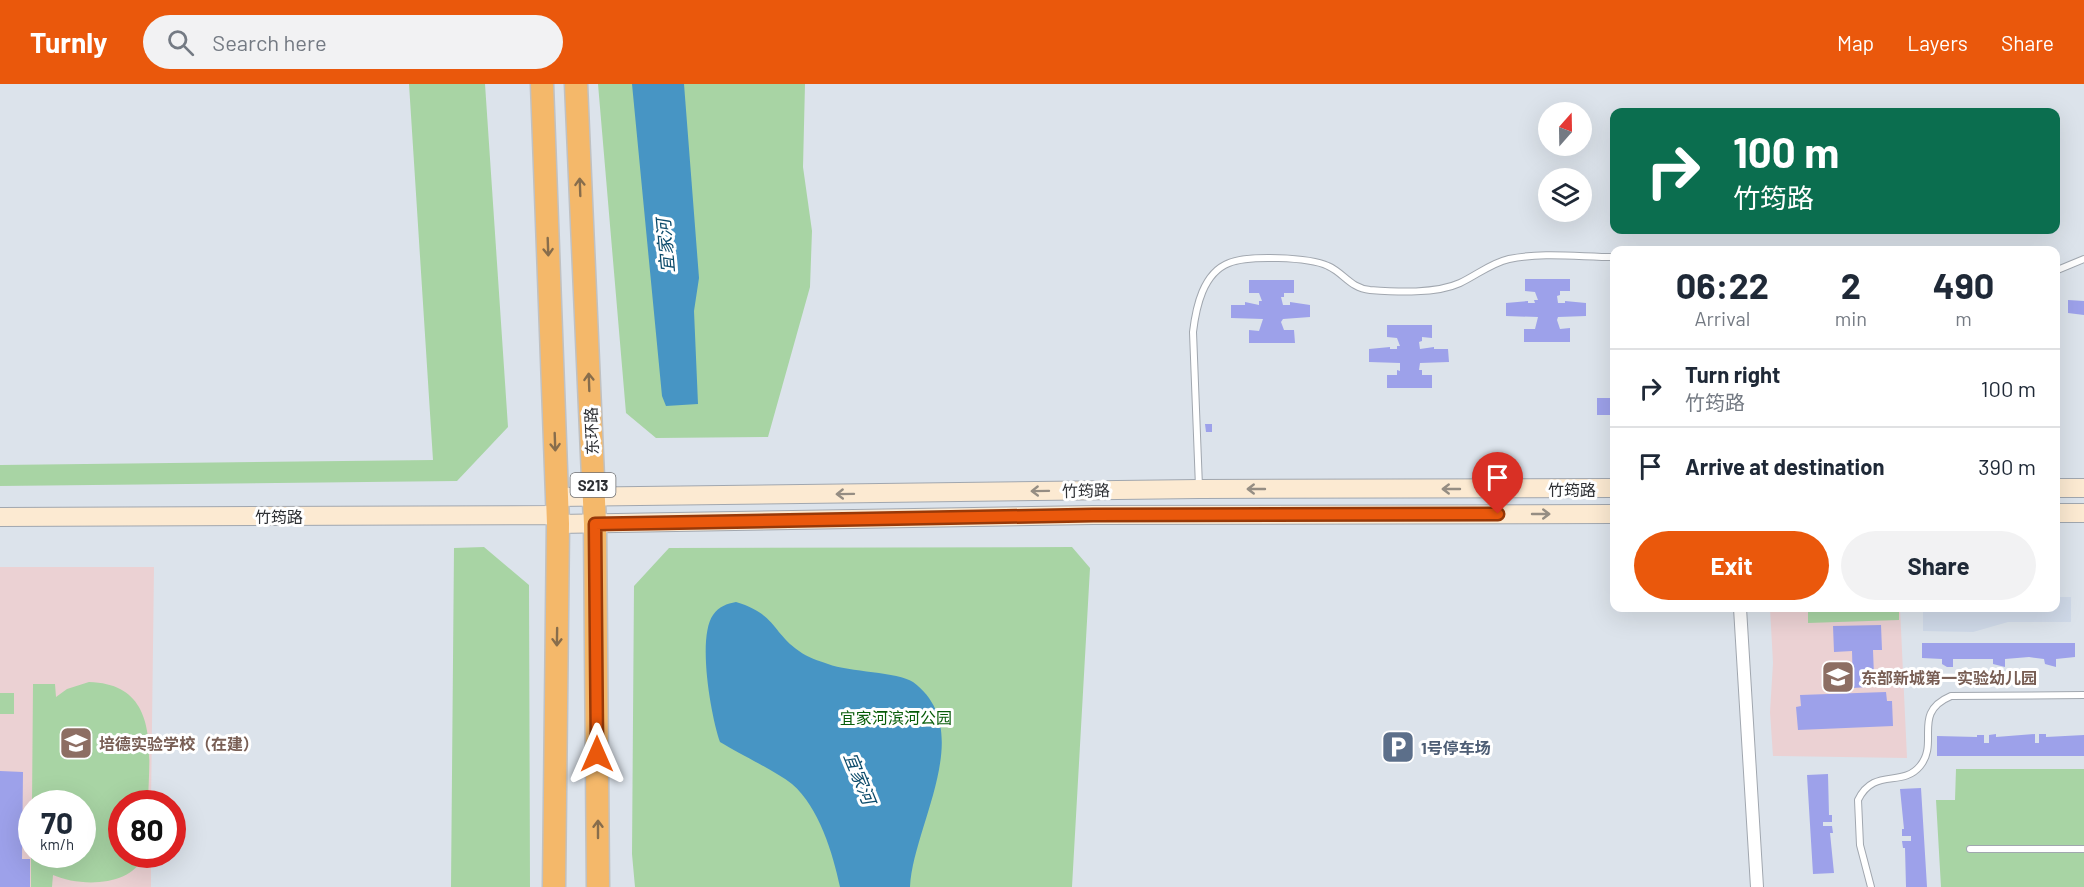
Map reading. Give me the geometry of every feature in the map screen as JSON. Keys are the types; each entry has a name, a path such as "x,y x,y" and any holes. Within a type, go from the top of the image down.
{"highway":[{"name":"S213","path":"542,84 558,512 554,887"},
{"name":"东环路","path":"576,84 595,524 598,887"}],"main road":[{"path":"2060,488 2084,488"},
{"name":"竹筠路","path":"558,512 594,497 1199,489 1610,489"},
{"name":"竹筠路","path":"0,517 558,512 595,524 1093,515 1610,514"},
{"path":"2060,513 2084,513"}],"street":[{"path":"1740,612 1757,887"}],"lane":[{"path":"1199,489 1193,332 1205,286 1213,272 1220,267 1237,260 1308,260 1327,266 1347,282 1362,289 1434,289 1451,286 1497,263 1513,259 1610,257"},
{"path":"2060,269 2084,259"},
{"path":"1871,887 1860,845 1858,800 1872,783 1907,775 1920,766 1928,747 1928,722 1935,706 1951,696 1963,695 2084,695"},
{"path":"1970,849 2084,849"}],"shaded area":[{"path":"0,567 154,567 151,790 108,790 108,868 151,868 151,887 0,887"},
{"path":"2060,597 2071,597 2071,622 2008,622 1973,632 1923,631 1923,612 2060,612"},
{"name":"东部新城第一实验幼儿园","path":"1770,612 1900,612 1907,758 1773,756 1770,712 1773,663"}],"green space":[{"path":"409,84 485,84 508,427 457,481 0,486 0,465 433,460"},
{"path":"598,84 805,84 803,167 812,231 810,287 768,437 656,438 626,413"},
{"path":"484,547 529,585 530,887 451,887 454,548"},
{"name":"宜家河滨河公园","path":"1072,547 1090,568 1072,887 635,887 632,854 634,586 669,548"},
{"path":"1808,612 1899,612 1899,620 1808,623"},
{"path":"89,682 112,686 129,695 140,708 149,744 148,790 108,790 108,868 135,868 117,879 104,882 77,881 53,875 52,887 31,887 31,868 96,868 96,790 32,790 33,684 55,684 56,697 67,689"},
{"path":"0,693 14,693 14,714 0,714"},
{"path":"1956,769 2084,769 2084,887 1941,887 1936,800 1955,800"}],"water":[{"name":"宜家河","path":"632,84 684,84 699,278 694,311 698,404 666,406 662,396"},
{"name":"宜家河","path":"736,602 759,612 790,644 806,655 837,667 906,679 913,682 932,702 940,726 941,752 937,779 914,862 910,887 840,887 824,832 802,794 785,779 720,742 707,677 706,641 708,626 715,612 723,606"}],"building":[{"path":"1525,279 1570,279 1570,291 1560,291 1560,295 1557,296 1558,303 1565,303 1565,301 1586,303 1586,316 1558,317 1560,329 1570,328 1570,342 1524,342 1524,329 1535,329 1538,317 1506,316 1506,303 1528,301 1528,303 1535,303 1534,300 1538,300 1535,292 1525,291"},
{"path":"1249,280 1294,280 1294,293 1284,293 1284,297 1281,297 1283,305 1290,305 1290,302 1310,305 1310,317 1283,319 1281,322 1284,330 1294,330 1295,343 1249,343 1249,330 1259,331 1263,319 1231,318 1231,305 1245,305 1245,302 1259,305 1259,301 1262,301 1259,293 1249,293"},
{"path":"2068,300 2084,301 2084,315 2068,313"},
{"path":"1387,325 1432,325 1432,338 1422,337 1422,341 1419,342 1420,349 1434,347 1434,349 1448,349 1449,362 1420,363 1419,370 1422,370 1422,375 1432,375 1432,388 1387,388 1387,375 1397,375 1397,370 1400,371 1400,363 1369,362 1369,349 1390,347 1390,349 1397,349 1397,346 1400,346 1397,338 1387,337"},
{"path":"1597,398 1610,398 1610,415 1597,415"},
{"path":"1205,424 1212,424 1212,432 1206,432"},
{"path":"1881,625 1882,650 1873,650 1874,676 1868,676 1868,687 1853,688 1852,651 1834,652 1833,626"},
{"path":"1922,643 2075,643 2075,657 2056,659 2056,667 2045,664 2044,659 2029,657 2005,659 2005,667 1993,664 1993,659 1953,659 1953,667 1947,667 1942,664 1942,659 1922,658"},
{"path":"1886,692 1887,701 1892,701 1893,726 1798,730 1796,707 1801,706 1800,695"},
{"path":"1996,734 1996,737 2035,734 2035,743 2039,743 2039,734 2046,734 2046,737 2084,735 2084,756 1937,756 1937,736 1977,737 1977,735 1984,735 1984,743 1989,743 1989,735"},
{"path":"0,771 23,772 23,790 18,790 18,868 30,868 30,887 0,887"},
{"path":"1828,774 1829,815 1832,815 1832,822 1823,822 1823,826 1832,826 1833,833 1830,833 1834,873 1813,874 1807,775"},
{"path":"1921,788 1927,887 1906,887 1905,848 1903,848 1902,841 1911,841 1911,836 1902,836 1902,829 1904,829 1900,789"}],"place":[{"name":"东部新城第一实验幼儿园","path":"1838,677"},
{"name":"培德实验学校（在建）","path":"76,743"},
{"name":"1号停车场","path":"1398,747"}],"route":[{"path":"597,754 595,524 1093,515 1498,514"}]}
